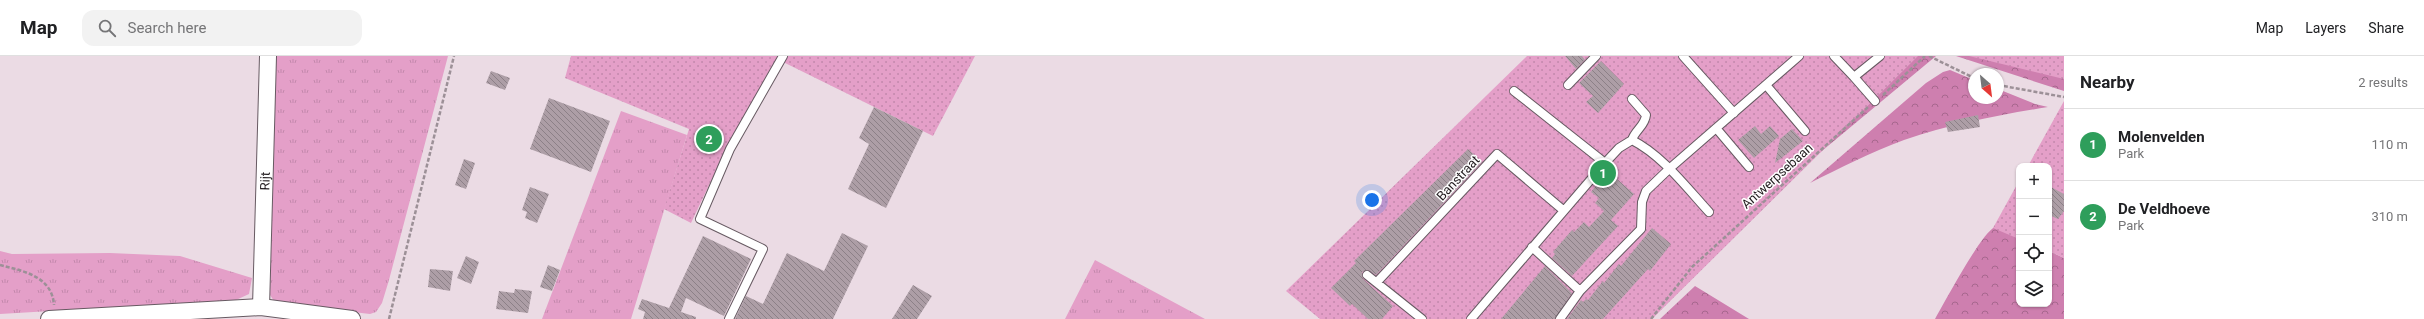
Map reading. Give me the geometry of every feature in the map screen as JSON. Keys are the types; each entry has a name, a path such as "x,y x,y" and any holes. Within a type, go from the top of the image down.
{"street":[{"name":"Rijt","path":"261,307 268,56"},
{"path":"49,319 261,307 352,319"}],"lane":[{"path":"729,319 763,249 700,219 730,149 783,56"},
{"path":"1568,85 1596,56"},
{"path":"1683,56 1734,113"},
{"path":"1560,319 1580,291 1641,230 1642,202 1646,191 1669,169 1799,56"},
{"path":"1834,56 1875,101"},
{"path":"1854,77 1880,56"},
{"path":"1766,85 1805,131"},
{"path":"1514,90 1605,163"},
{"path":"1471,319 1563,210 1619,148 1632,140 1633,135 1646,122 1646,115 1632,99"},
{"path":"1716,128 1749,167"},
{"path":"1632,140 1641,145 1669,169 1708,212"},
{"name":"Banstraat","path":"1377,282 1497,154 1563,210"},
{"path":"1532,247 1580,291"},
{"path":"1367,275 1422,319"}],"path":[{"path":"389,319 454,56"},
{"name":"Antwerpsebaan","path":"1650,319 1692,267 1925,56"},
{"path":"1929,56 1968,75"},
{"path":"2004,86 2064,97"},
{"path":"0,265 30,273 47,285 53,296 54,319"}],"green space":[{"path":"276,56 448,56 389,280 382,303 376,312 370,314 285,304 274,301 270,295"},
{"path":"571,56 975,56 933,136 777,59 730,141 691,223 664,209 689,129 565,78"},
{"path":"1527,56 1918,56 1652,319 1320,319 1286,291"},
{"path":"1912,56 1936,56 1620,319"},
{"path":"1956,56 2002,56 2064,73 2064,91 2004,72 2004,68 1993,68"},
{"path":"1969,56 2064,56 2064,79"},
{"path":"1950,70 1968,78 1968,104 2004,104 2004,91 2035,104 2048,107 1975,120 1922,134 1856,160 1810,183 1926,83 1943,72"},
{"path":"2064,101 2064,258 2052,252 2052,163 2030,163"},
{"path":"621,111 687,135 631,319 542,319"},
{"path":"2016,186 2016,238 1993,228"},
{"path":"1995,227 2016,236 2016,307 2052,307 2052,252 2064,258 2064,319 1935,319 1972,254 1989,232"},
{"path":"0,251 12,254 110,253 180,256 252,278 249,294 236,300 0,314"},
{"path":"1095,260 1205,319 1065,319"},
{"path":"1695,286 1749,319 1660,319"}],"building":[{"path":"1565,56 1582,56 1585,60 1576,69"},
{"path":"1601,61 1624,84 1598,113 1586,102 1593,96 1579,83"},
{"path":"491,71 510,78 505,90 486,83"},
{"path":"549,98 610,121 591,172 530,149"},
{"path":"874,107 923,131 886,208 848,189 869,144 859,138"},
{"path":"1978,115 1980,127 1948,132 1945,122"},
{"path":"1755,126 1761,134 1770,126 1779,136 1754,158 1738,140"},
{"path":"1792,129 1803,141 1775,163 1780,139"},
{"path":"1468,149 1482,162 1376,275 1368,270 1362,272 1363,279 1393,306 1382,319 1368,319 1352,304 1350,306 1331,288 1356,263 1354,261"},
{"path":"464,159 475,163 466,189 455,185"},
{"path":"1608,171 1634,194 1611,220 1618,226 1572,276 1552,258 1555,254 1553,252 1572,230 1574,232 1584,222 1589,227 1604,211 1595,203 1599,198 1591,192"},
{"path":"530,187 549,194 537,223 525,218 527,212 522,210"},
{"path":"2052,188 2064,194 2064,211 2058,219 2052,216"},
{"path":"1652,228 1671,244 1650,271 1648,269 1603,319 1567,319 1581,300 1583,302 1586,299 1588,300 1619,264 1621,266"},
{"path":"842,233 868,246 833,319 735,319 746,296 763,304 787,253 824,271"},
{"path":"703,236 751,259 724,316 686,298 681,312 696,317 696,319 643,319 645,312 638,309 642,299 669,308"},
{"path":"466,256 479,262 471,284 457,278"},
{"path":"548,265 560,270 552,291 540,287"},
{"path":"1545,266 1572,293 1555,319 1501,319"},
{"path":"430,269 453,271 450,291 428,287"},
{"path":"913,285 932,296 917,319 892,319"},
{"path":"515,289 532,291 528,313 496,309 499,291 514,293"}],"place":[{"name":"De Veldhoeve","path":"709,139"},
{"name":"Molenvelden","path":"1603,173"}]}
